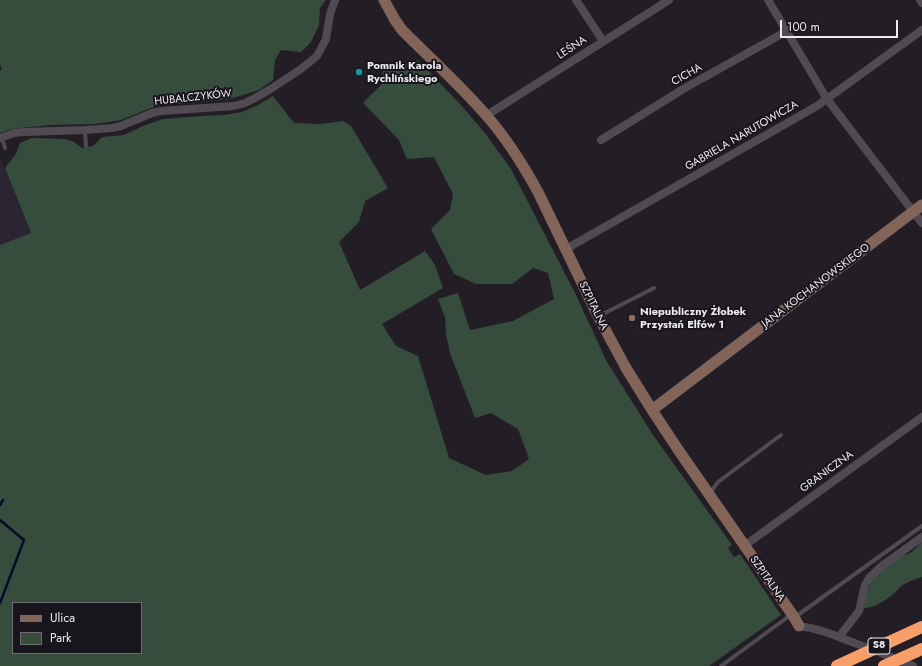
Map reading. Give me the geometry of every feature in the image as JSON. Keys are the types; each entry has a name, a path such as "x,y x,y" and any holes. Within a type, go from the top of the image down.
{"highway":[{"name":"S8","path":"837,666 922,627"},
{"name":"S8","path":"884,666 922,649"}],"street":[{"name":"HUBALCZYKÓW","path":"1,137 24,132 104,129 121,126 152,113 161,111 234,106 245,103 301,69 317,56 326,40 330,14 335,0"},
{"name":"SZPITALNA","path":"384,0 402,30 487,115 510,146 529,176 598,316 623,362 677,448 795,619"},
{"path":"576,0 602,42"},
{"name":"LEŚNA","path":"487,115 669,0"},
{"path":"768,0 827,99 922,223"},
{"name":"GABRIELA NARUTOWICZA","path":"566,249 804,114 922,30"},
{"name":"CICHA","path":"601,140 685,88 787,32"},
{"name":"JANA KOCHANOWSKIEGO","path":"652,410 922,205"},
{"name":"GRANICZNA","path":"744,546 922,417"},
{"path":"839,637 859,611 865,585 869,578 883,564 922,537"},
{"path":"795,619 809,627 884,653 913,666"}],"lane":[{"path":"85,130 86,146"},
{"path":"1,137 5,148"},
{"path":"598,316 654,288"},
{"path":"708,492 713,489 718,482 781,435"},
{"path":"721,666 795,619 922,526"}],"shaded area":[{"path":"0,157 31,233 0,245"}],"green space":[{"path":"0,0 326,0 320,8 319,25 311,42 301,52 281,50 275,60 273,80 259,90 230,99 156,106 121,120 96,124 50,125 11,129 0,133 0,71 2,70 0,64"},
{"path":"418,60 485,133 511,169 575,293 607,362 653,435 732,545 728,548 734,557 740,554 781,615 709,666 0,666 0,245 31,233 5,168 16,154 20,143 32,138 65,139 74,142 82,148 93,146 102,137 124,135 163,119 224,115 242,112 273,96 294,123 321,124 343,121 351,126 388,188 365,201 359,222 339,242 360,290 425,251 435,265 443,288 382,324 396,346 418,356 449,458 486,475 512,471 529,459 518,429 491,413 475,418 450,353 446,334 445,317 438,299 458,293 470,330 513,321 554,299 548,273 533,268 512,284 476,284 454,274 431,229 450,210 453,194 434,157 407,159 399,140 363,103 381,85 383,70"},
{"path":"922,542 922,577 901,586 889,597 878,604 862,608 871,582 878,573 903,555 912,552"}],"waterway":[{"path":"0,505 3,500"},
{"path":"0,520 24,540 0,603"}],"place":[{"name":"Pomnik Karola Rychlińskiego","path":"359,72"},
{"name":"Niepubliczny Żłobek Przystań Elfów 1","path":"632,318"}]}
